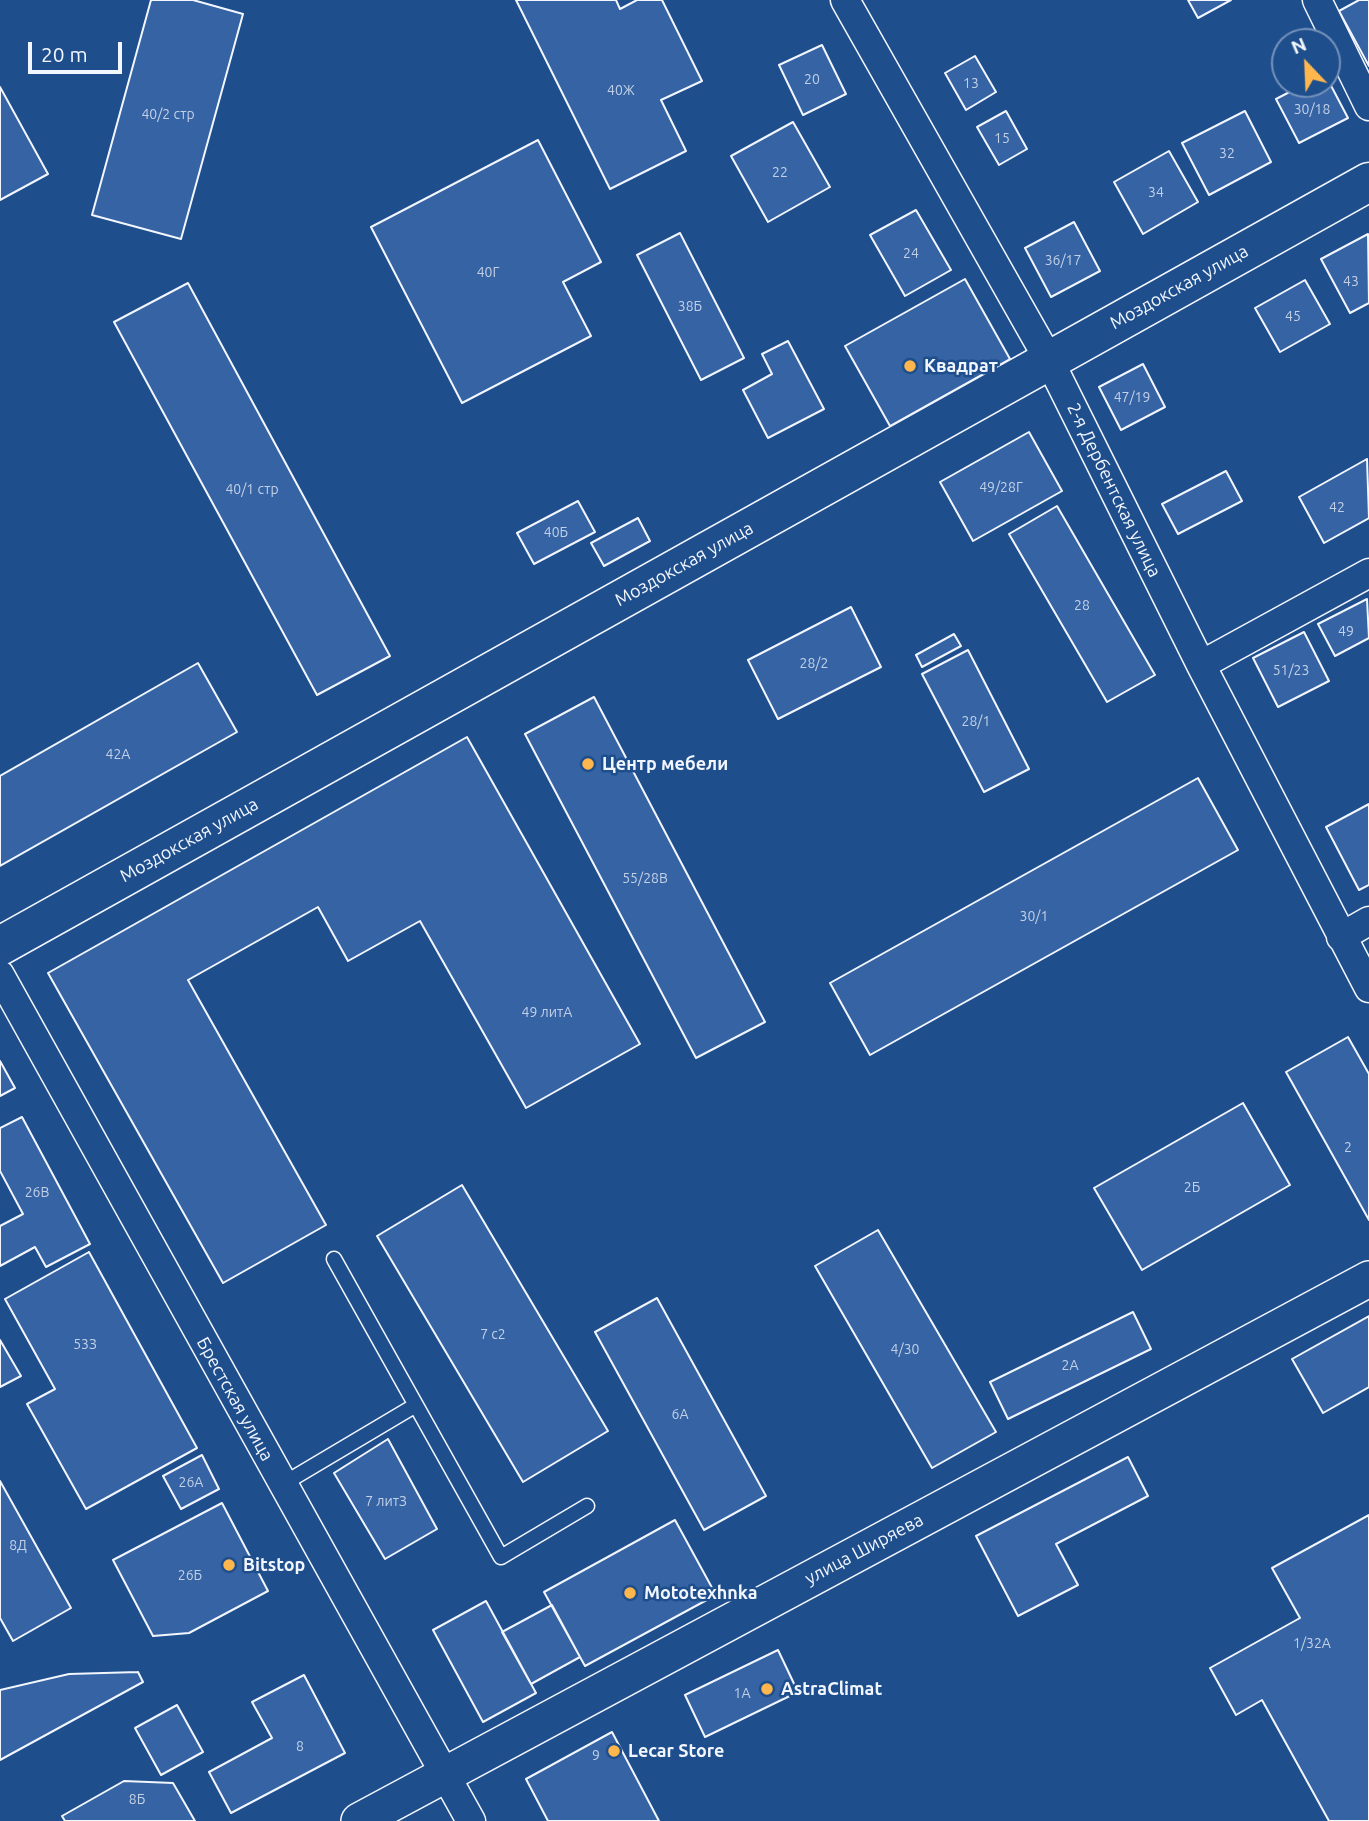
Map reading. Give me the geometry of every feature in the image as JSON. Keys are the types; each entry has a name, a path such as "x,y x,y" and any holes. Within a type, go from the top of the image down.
{"main road":[{"name":"Моздокская улица","path":"0,946 1369,182"}],"street":[{"name":"2-я Дербентская улица","path":"845,0 1049,360 1201,665 1369,988"},
{"path":"1317,0 1369,106"},
{"path":"1201,665 1369,573"},
{"path":"1341,937 1369,921"},
{"name":"Брестская улица","path":"0,975 471,1821"},
{"name":"улица Ширяева","path":"359,1821 1369,1279"}],"lane":[{"path":"334,1259 501,1556 587,1506"},
{"path":"283,1484 416,1405"}],"building":[{"path":"151,0 193,0 243,14 181,239 92,215"},
{"path":"516,0 616,0 620,9 637,0 662,0 702,81 661,100 686,151 610,189"},
{"path":"1188,0 1231,0 1198,18"},
{"path":"1359,0 1369,0 1369,66 1339,11"},
{"path":"822,45 846,94 803,115 779,65"},
{"path":"975,56 996,92 966,110 945,73"},
{"path":"0,87 48,174 0,200"},
{"path":"1338,98 1348,118 1299,143 1276,99"},
{"path":"1006,111 1027,149 999,165 977,127"},
{"path":"1245,111 1271,162 1209,195 1182,143"},
{"path":"793,122 830,187 768,222 731,156"},
{"path":"538,140 601,262 563,282 591,336 462,403 371,227"},
{"path":"1169,151 1198,202 1143,234 1114,182"},
{"path":"916,210 951,270 905,296 870,235"},
{"path":"1074,222 1100,271 1051,297 1025,248"},
{"path":"680,233 744,358 701,380 637,255"},
{"path":"1368,234 1369,303 1350,313 1321,259"},
{"path":"965,279 1010,359 890,426 845,346"},
{"path":"1305,280 1330,324 1280,352 1255,308"},
{"path":"188,283 390,656 317,695 114,322"},
{"path":"788,341 824,409 768,438 743,390 772,374 762,354"},
{"path":"1143,364 1165,407 1121,430 1099,387"},
{"path":"1029,432 1062,491 973,541 940,482"},
{"path":"1367,459 1369,518 1324,543 1299,497"},
{"path":"1226,471 1242,501 1178,534 1162,504"},
{"path":"578,501 595,532 534,564 517,533"},
{"path":"1057,506 1155,675 1107,702 1009,534"},
{"path":"638,518 650,541 604,566 591,543"},
{"path":"1367,599 1369,638 1335,656 1318,624"},
{"path":"851,607 881,667 778,719 748,660"},
{"path":"1304,632 1329,681 1278,707 1253,658"},
{"path":"954,634 961,646 922,667 916,655"},
{"path":"968,650 1029,769 984,792 922,674"},
{"path":"198,663 237,732 0,866 0,776"},
{"path":"594,697 765,1022 696,1058 525,734"},
{"path":"467,737 640,1044 526,1108 420,921 348,961 318,907 188,980 326,1225 223,1283 48,973"},
{"path":"1198,778 1238,850 870,1055 830,983"},
{"path":"1369,804 1369,885 1359,890 1326,827"},
{"path":"1348,1037 1369,1074 1369,1220 1286,1072"},
{"path":"0,1061 15,1088 0,1096"},
{"path":"1243,1103 1290,1185 1142,1270 1094,1188"},
{"path":"22,1117 90,1244 46,1267 35,1247 0,1266 0,1226 23,1214 0,1171 0,1128"},
{"path":"462,1185 608,1431 523,1482 377,1236"},
{"path":"878,1230 996,1432 932,1468 815,1266"},
{"path":"89,1252 197,1448 86,1509 27,1404 55,1389 5,1299"},
{"path":"657,1298 766,1496 704,1530 595,1332"},
{"path":"1133,1312 1151,1349 1008,1419 990,1382"},
{"path":"1369,1316 1369,1387 1323,1413 1292,1359"},
{"path":"0,1340 21,1376 0,1387"},
{"path":"388,1439 437,1529 385,1559 334,1473"},
{"path":"202,1455 219,1489 181,1509 163,1476"},
{"path":"1128,1457 1148,1496 1056,1544 1078,1585 1018,1616 976,1536"},
{"path":"0,1481 71,1608 13,1641 0,1618"},
{"path":"222,1503 268,1591 189,1633 153,1636 113,1560"},
{"path":"1369,1515 1369,1821 1329,1821 1262,1700 1236,1715 1210,1668 1300,1618 1272,1568"},
{"name":"Mototexhnka","path":"675,1520 716,1595 585,1666 544,1592"},
{"path":"486,1601 536,1693 483,1722 433,1630"},
{"path":"552,1605 580,1657 531,1684 502,1632"},
{"path":"778,1650 798,1692 705,1737 685,1695"},
{"path":"138,1672 143,1682 0,1760 0,1690 69,1674"},
{"path":"304,1675 345,1753 231,1813 209,1772 272,1738 252,1702"},
{"path":"177,1705 203,1752 161,1775 135,1728"},
{"path":"612,1732 659,1821 548,1821 526,1779"},
{"path":"124,1781 173,1783 195,1821 65,1821 62,1816"}],"place":[{"name":"Квадрат","path":"910,366"},
{"name":"Центр мебели","path":"588,764"},
{"name":"Bitstop","path":"229,1565"},
{"name":"Mototexhnka","path":"630,1593"},
{"name":"AstraClimat","path":"767,1689"},
{"name":"Lecar Store","path":"614,1751"}]}
